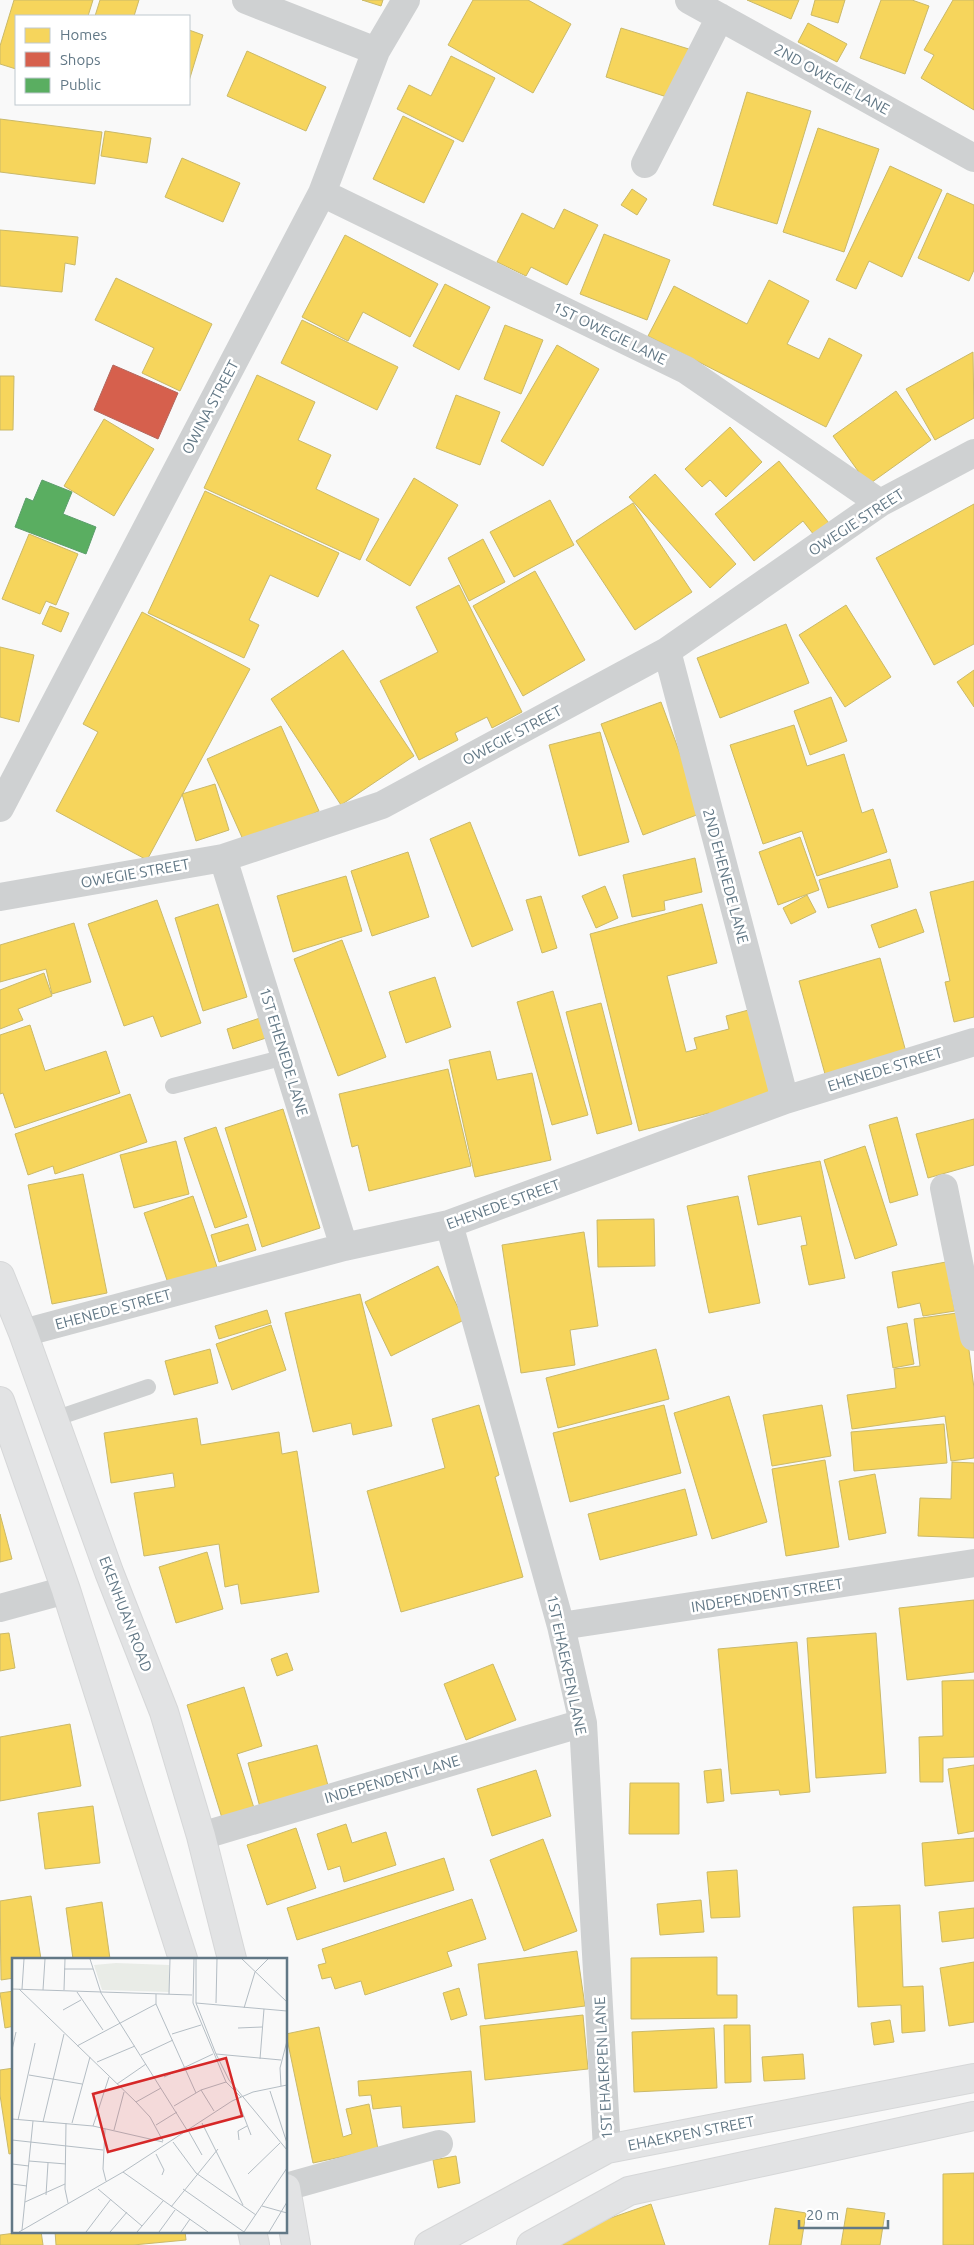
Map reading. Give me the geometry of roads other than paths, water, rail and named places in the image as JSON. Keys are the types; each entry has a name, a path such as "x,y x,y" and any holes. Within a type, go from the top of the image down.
{"main road":[{"name":"EKENHUAN ROAD","path":"0,1276 23,1333 109,1572 164,1712 201,1836 232,1958"},
{"path":"0,1401 66,1590 183,1958"},
{"name":"EHAEKPEN STREET","path":"429,2245 608,2149 974,2078"},
{"path":"531,2245 629,2191 974,2116"},
{"path":"288,2199 296,2245"},
{"path":"252,2232 255,2245"}],"street":[{"path":"246,0 376,51"},
{"name":"OWINA STREET","path":"0,808 322,193 376,51 406,0"},
{"name":"2ND OWEGIE LANE","path":"689,0 974,158"},
{"path":"645,164 720,18"},
{"name":"1ST OWEGIE LANE","path":"322,193 686,370 880,503"},
{"name":"OWEGIE STREET","path":"0,897 223,858 382,805 667,652 880,503 974,453"},
{"name":"2ND EHENEDE LANE","path":"667,652 785,1100"},
{"name":"1ST EHENEDE LANE","path":"223,858 344,1247"},
{"name":"EHENEDE STREET","path":"23,1333 344,1247 449,1224 785,1100 974,1042"},
{"path":"944,1188 974,1337"},
{"name":"1ST EHAEKPEN LANE","path":"449,1224 561,1626 583,1723 608,2149"},
{"name":"INDEPENDENT STREET","path":"561,1626 974,1564"},
{"path":"0,1608 66,1590"},
{"name":"INDEPENDENT LANE","path":"201,1836 583,1723"},
{"path":"288,2187 439,2144"}],"lane":[{"path":"173,1086 286,1057"},
{"path":"54,1419 148,1386"}]}
